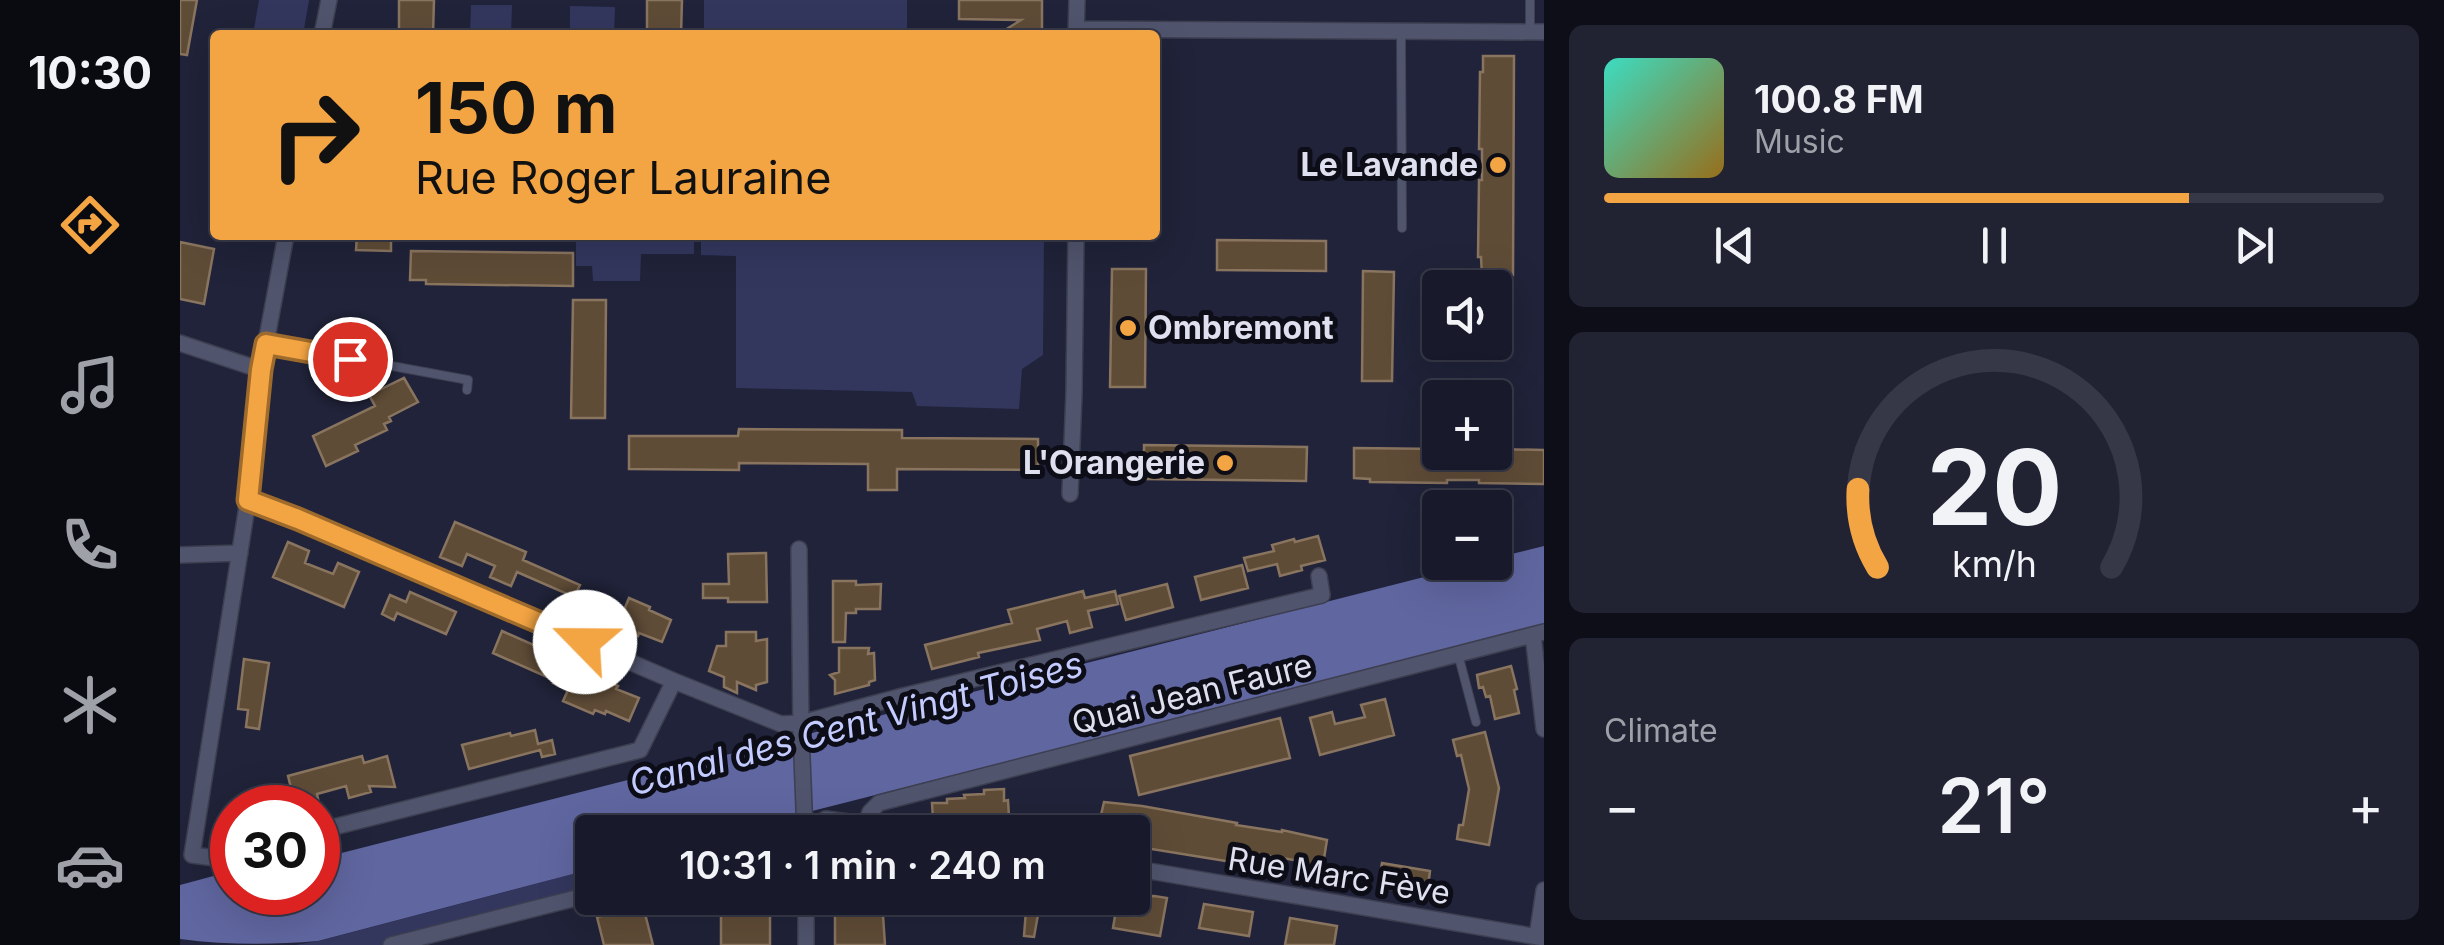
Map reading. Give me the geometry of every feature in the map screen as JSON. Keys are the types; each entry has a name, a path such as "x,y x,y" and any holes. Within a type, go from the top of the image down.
{"street":[{"path":"323,30 329,0"},
{"path":"1076,30 1077,0"},
{"path":"1160,32 1537,32"},
{"path":"210,857 192,854 248,500 261,370 285,240"},
{"path":"1070,494 1076,240"},
{"path":"180,344 261,370"},
{"path":"248,500 674,681 781,724 801,728 903,696 1322,595 1319,576"},
{"path":"799,549 804,815"},
{"path":"180,555 240,552"},
{"path":"1538,634 1544,729"},
{"name":"Quai Jean Faure","path":"869,815 879,803 1538,634"},
{"path":"340,826 640,750 674,681"},
{"name":"Rue Marc Fève","path":"1150,871 1541,938"},
{"path":"1541,938 1544,890"},
{"path":"392,945 575,898"},
{"path":"806,915 806,945"}],"lane":[{"path":"1530,0 1537,32"},
{"path":"1401,32 1402,228"},
{"path":"266,344 468,380 467,390"},
{"path":"1458,654 1476,722"}],"shaded area":[{"path":"259,0 309,0 304,30 254,30"},
{"path":"704,0 907,0 907,30 704,30"},
{"path":"471,5 512,5 511,30 470,30"},
{"path":"570,6 615,7 614,30 570,30"},
{"path":"576,240 694,240 694,254 641,254 640,281 593,281 592,266 576,266"},
{"path":"701,240 1044,240 1043,355 1022,369 1019,409 917,406 912,392 736,388 736,256 701,255"},
{"path":"575,873 575,893 387,945 295,945"}],"water":[{"name":"Canal des Cent Vingt Toises","path":"1544,546 1544,625 797,815 575,815 575,873 318,941 249,944 180,939 180,885 210,877 210,915 340,915 340,853 1422,578 1512,580 1512,554"}],"building":[{"path":"180,0 197,0 187,55 180,54"},
{"path":"399,0 434,0 433,30 399,30"},
{"path":"647,0 682,0 681,30 647,30"},
{"path":"959,0 1042,0 1042,30 1005,30 1021,20 959,19"},
{"name":"Le Lavande","path":"1483,56 1514,56 1513,275 1512,270 1482,270 1478,257"},
{"path":"357,240 391,240 391,251 356,250"},
{"path":"1217,240 1326,241 1326,271 1217,270"},
{"path":"180,242 214,249 204,304 180,299"},
{"path":"411,251 573,253 573,286 426,284 426,280 410,280"},
{"name":"Ombremont","path":"1112,269 1146,269 1145,387 1110,387"},
{"path":"1363,271 1394,272 1392,381 1362,381"},
{"path":"573,300 606,300 605,418 571,418"},
{"path":"404,378 418,402 389,417 391,421 384,424 387,430 355,445 358,451 326,466 313,436 375,406 369,395"},
{"path":"739,429 902,430 902,438 1038,439 1038,470 897,469 897,490 868,490 868,464 739,463 739,470 629,469 629,436 738,436"},
{"name":"L'Orangerie","path":"1144,445 1307,447 1306,481 1144,479"},
{"path":"1354,448 1422,449 1422,470 1512,470 1512,449 1544,450 1544,484 1479,480 1370,482 1354,478"},
{"path":"455,522 526,552 523,560 580,585 574,597 517,572 511,586 490,577 495,566 467,554 462,566 440,557"},
{"path":"1318,536 1325,560 1280,576 1277,564 1248,571 1244,558 1274,551 1272,545"},
{"path":"288,542 309,551 305,563 333,574 338,563 359,572 344,607 273,577"},
{"path":"766,553 767,602 703,598 703,584 729,584 728,554"},
{"path":"1242,565 1248,588 1201,600 1195,577"},
{"path":"833,581 881,584 880,609 846,613 845,642 833,642"},
{"path":"1167,584 1173,607 1126,620 1119,596"},
{"path":"1083,591 1085,598 1115,591 1118,604 1088,611 1092,627 1070,633 1067,621 1037,629 1040,640 978,653 979,657 932,669 925,645 1012,623 1008,610"},
{"path":"410,592 456,612 446,634 397,613 394,620 382,614 390,595 406,602"},
{"path":"629,598 671,620 662,642 628,632 621,646 611,641"},
{"path":"502,631 563,658 554,680 493,653"},
{"path":"726,632 756,632 756,641 767,639 767,682 756,685 756,690 737,682 737,693 724,687 724,677 709,671 717,646 726,646"},
{"path":"839,648 869,648 868,654 874,653 875,680 835,694 835,680 830,675 839,672"},
{"path":"244,659 269,663 259,729 246,727 248,710 238,709"},
{"path":"1511,666 1519,713 1495,719 1490,696 1486,697 1483,687 1479,688 1477,675"},
{"path":"558,670 592,685 597,676 639,698 629,721 606,711 605,714 595,710 593,714 563,701 568,690 553,683"},
{"path":"1385,699 1394,735 1320,755 1310,718 1332,712 1335,724 1365,717 1361,705"},
{"path":"1280,718 1290,758 1139,795 1130,756"},
{"path":"535,730 538,744 552,740 555,754 542,757 540,750 469,769 462,745"},
{"path":"1485,732 1499,788 1489,845 1457,839 1469,789 1453,740"},
{"path":"362,756 364,763 387,756 395,787 369,786 371,792 349,798 346,786 290,785 288,776"},
{"path":"1004,789 1009,815 933,815 932,803 984,794 984,790"},
{"path":"1104,802 1142,806 1327,840 1321,877 1298,874 1300,861 1270,856 1269,868 1150,849 1150,815 1101,815"},
{"path":"1382,863 1430,871 1427,895 1378,887"},
{"path":"1150,896 1167,898 1160,936 1113,928 1115,915 1150,915"},
{"path":"1204,904 1253,912 1249,936 1199,928"},
{"path":"645,915 653,945 604,945 597,917"},
{"path":"721,915 770,915 770,945 721,945"},
{"path":"835,915 883,915 885,945 835,945"},
{"path":"1026,915 1038,915 1034,937 1024,936"},
{"path":"1290,918 1337,926 1334,945 1285,945"}],"place":[{"name":"Le Lavande","path":"1498,165"},
{"name":"Ombremont","path":"1128,328"},
{"name":"L'Orangerie","path":"1225,463"}],"route":[{"path":"350,359 266,344 248,500 585,642"}]}
